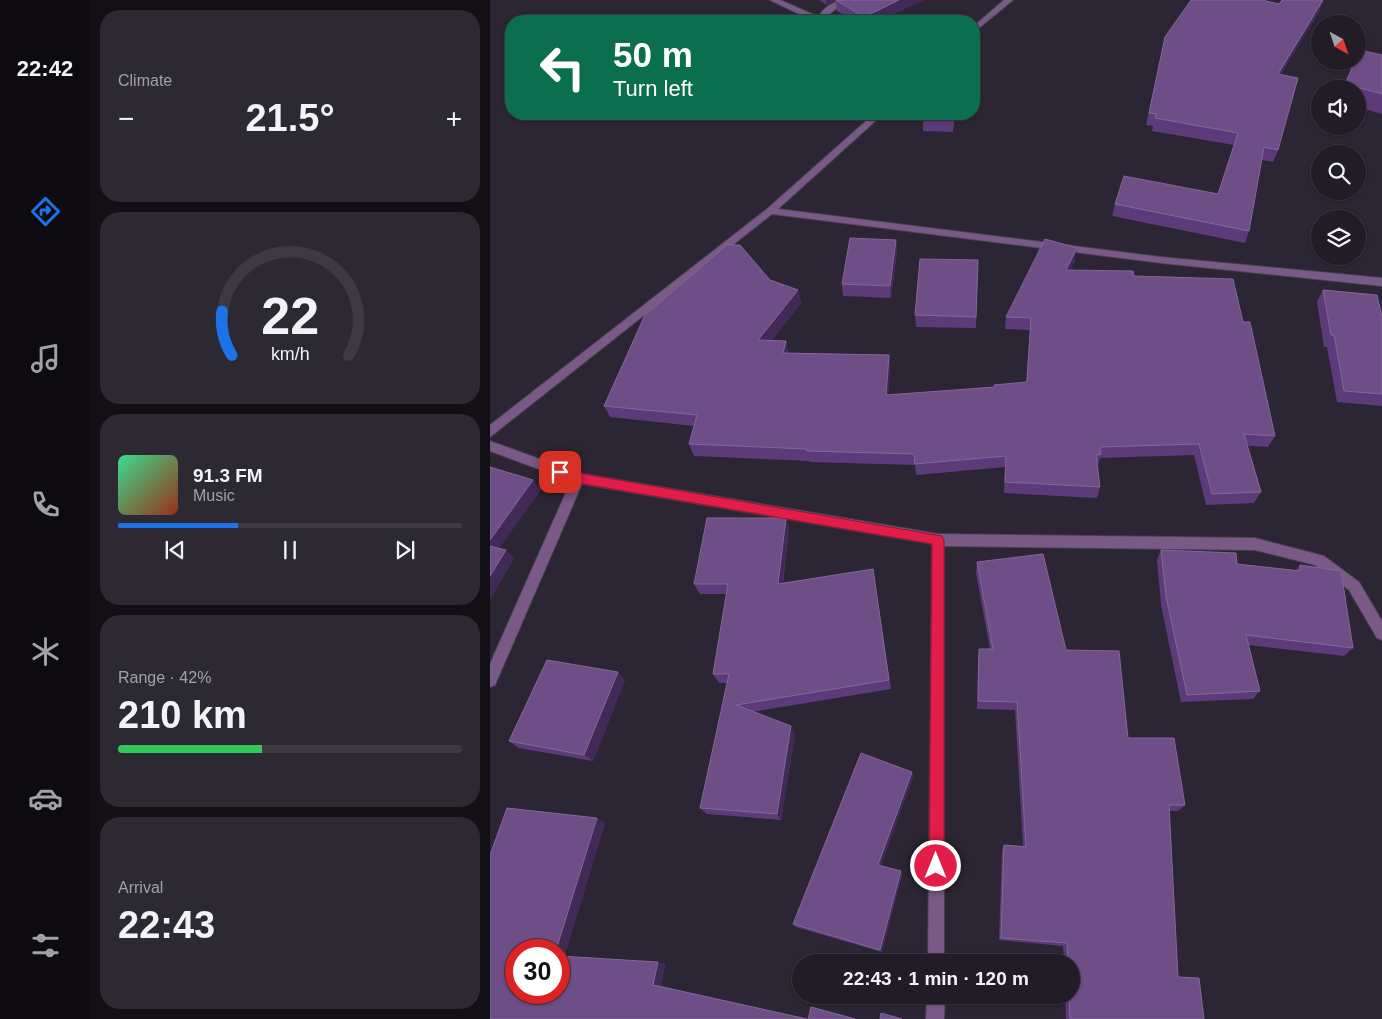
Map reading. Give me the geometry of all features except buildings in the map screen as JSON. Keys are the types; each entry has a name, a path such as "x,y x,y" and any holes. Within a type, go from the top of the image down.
{"street":[{"path":"774,0 808,15"},
{"path":"823,15 843,0"},
{"path":"980,25 1009,0"},
{"path":"490,432 770,212 872,120"},
{"path":"770,212 1161,260 1382,282"},
{"path":"490,446 578,478 938,540 1256,544 1319,560 1354,586 1382,634"},
{"path":"490,680 578,478"},
{"path":"936,954 938,540"},
{"path":"936,1004 936,1019"}],"route":[{"path":"560,472 578,478 938,540 936,866"}]}
